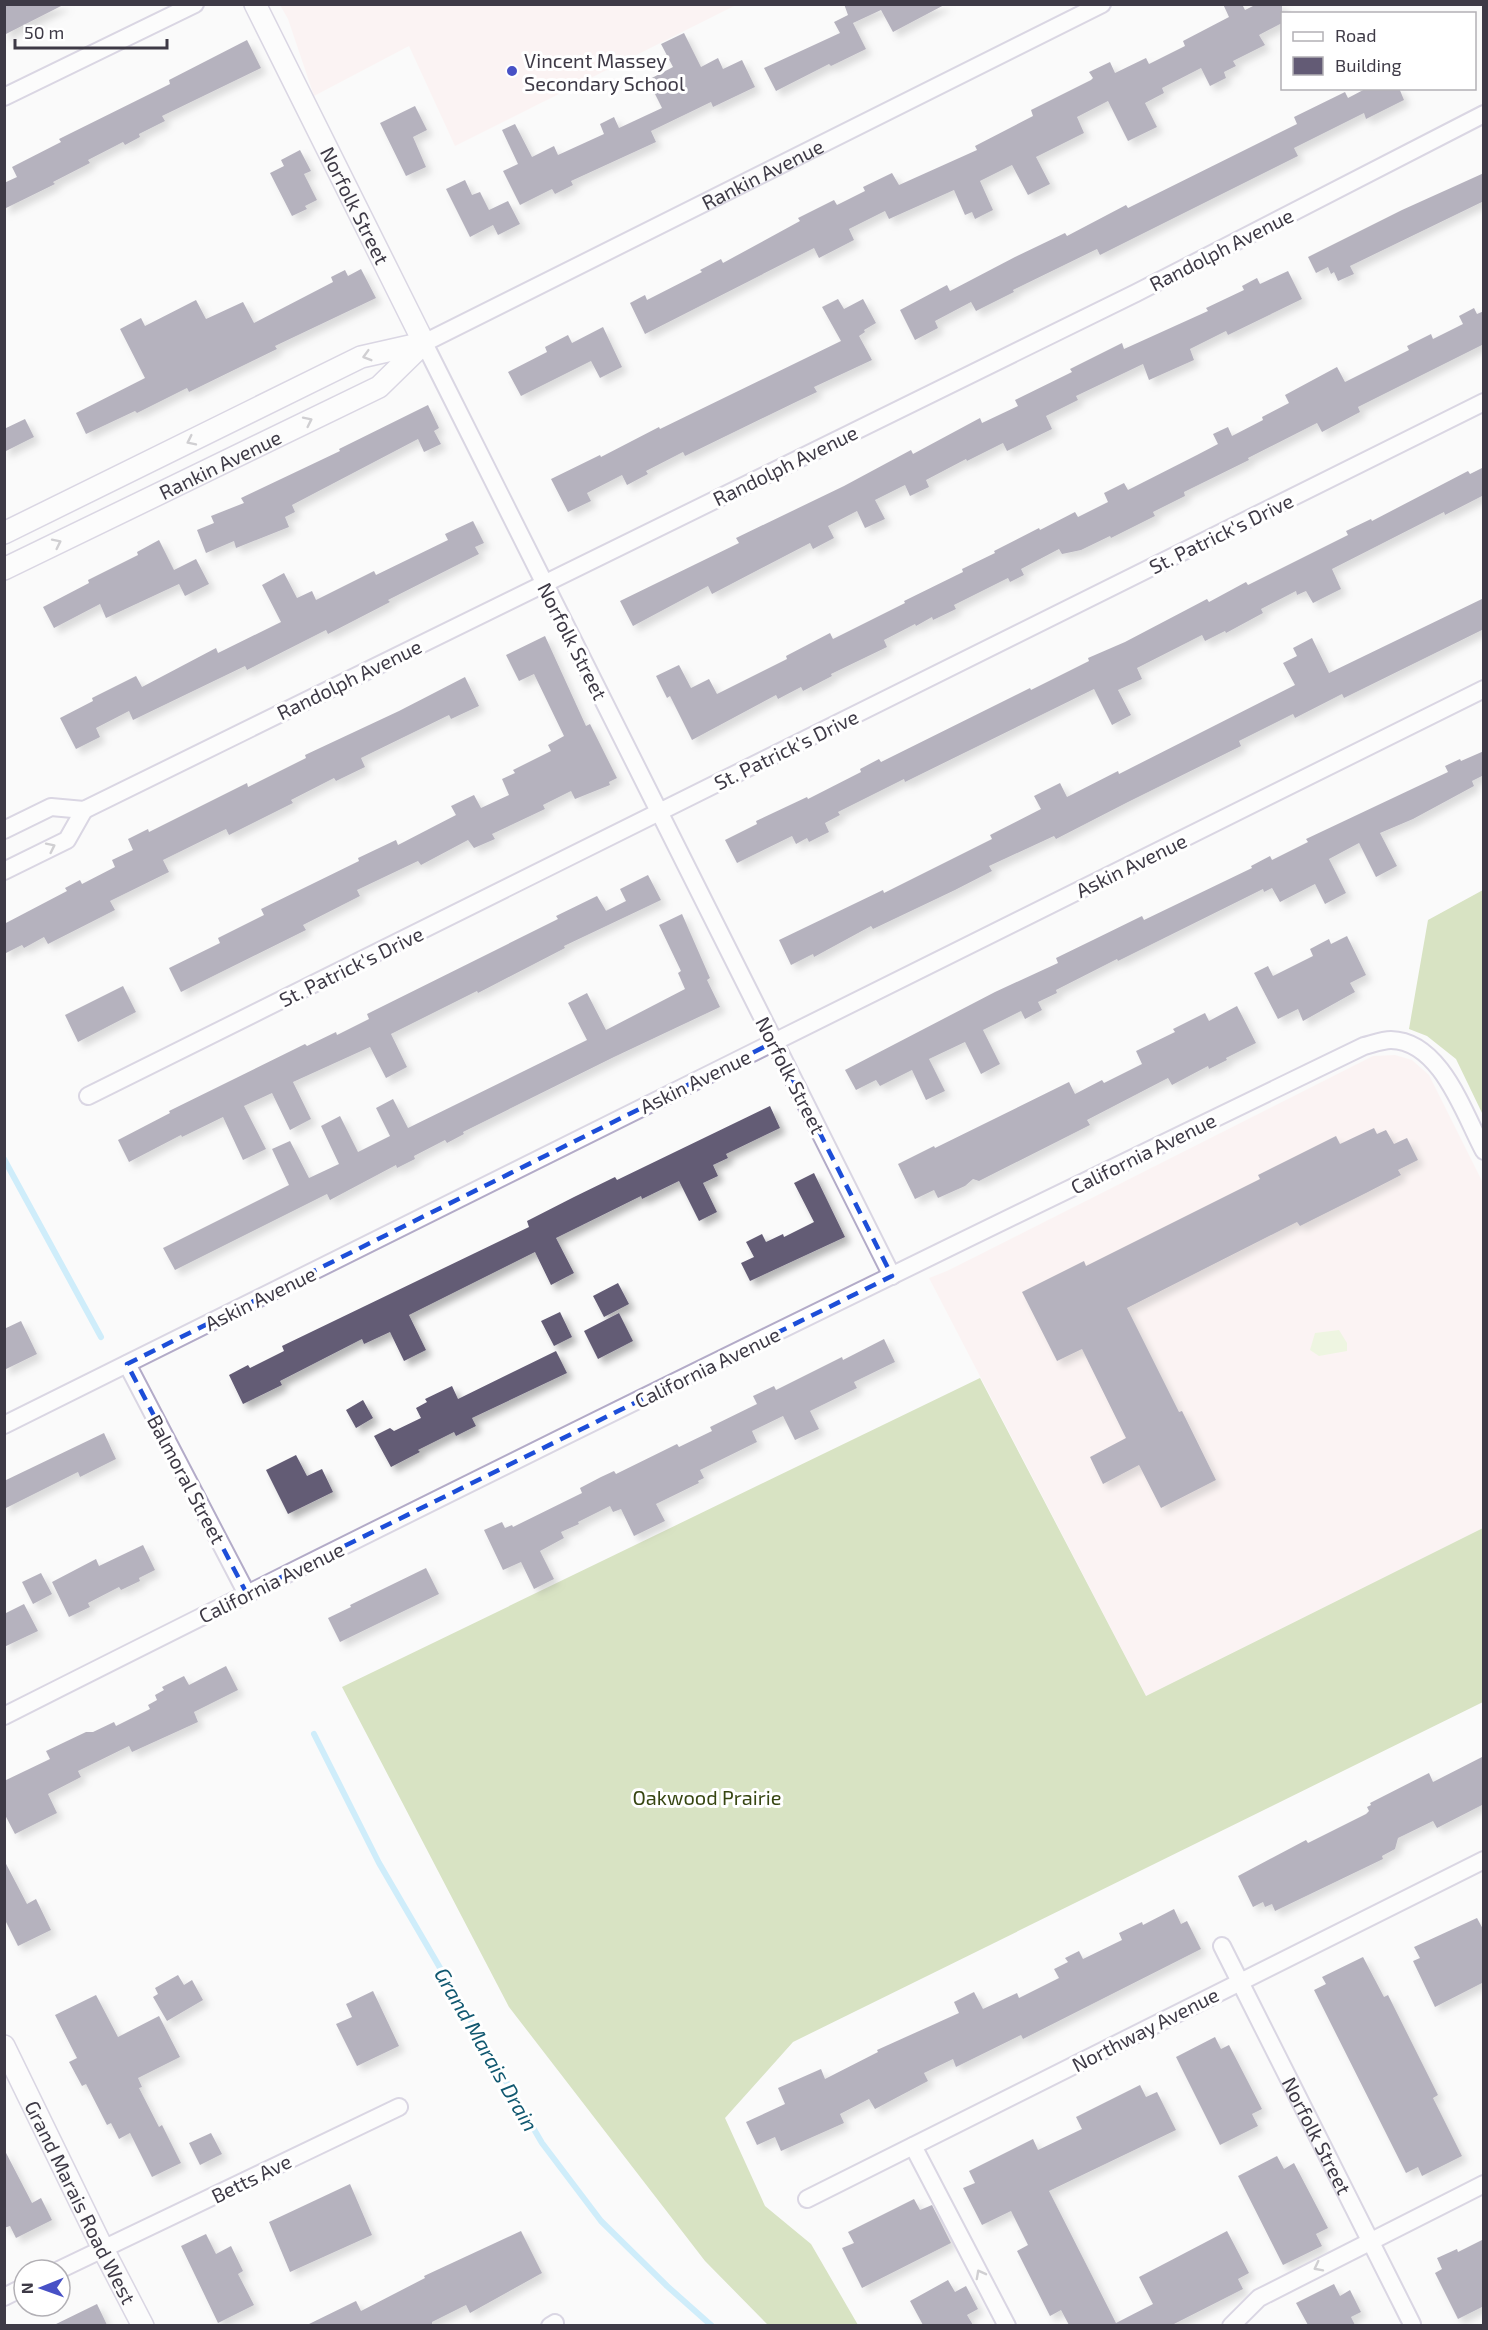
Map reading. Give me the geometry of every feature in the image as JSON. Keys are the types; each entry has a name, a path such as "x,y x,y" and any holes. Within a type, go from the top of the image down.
{"street":[{"path":"4,97 195,4"},
{"name":"Norfolk Street","path":"255,4 892,1276"},
{"name":"Rankin Avenue","path":"4,533 361,357 424,343 1102,4"},
{"name":"Randolph Avenue","path":"84,810 1125,299 1484,114"},
{"name":"Rankin Avenue","path":"4,569 379,387 424,343"},
{"name":"St. Patrick's Drive","path":"88,1096 1484,402"},
{"name":"Askin Avenue","path":"4,1425 1484,689"},
{"path":"4,830 51,807 84,810 67,840 4,871"},
{"name":"California Avenue","path":"4,1716 892,1276 1364,1046 1391,1040 1416,1046 1434,1059 1484,1151"},
{"name":"Balmoral Street","path":"127,1364 247,1594"},
{"name":"Northway Avenue","path":"807,2199 1484,1860"},
{"name":"Norfolk Street","path":"1222,1946 1412,2324"},
{"name":"Grand Marais Road West","path":"4,2046 102,2249 143,2325"},
{"name":"Betts Ave","path":"72,2264 399,2107"},
{"path":"913,2146 1007,2325"},
{"path":"1231,2325 1259,2298 1484,2184"}],"highlighted area":[{"path":"774,1042 892,1276 247,1594 127,1364"}],"shaded area":[{"name":"Vincent Massey Secondary School","path":"280,5 736,5 455,146 409,46 314,96 288,19"},
{"path":"1395,1055 1412,1060 1429,1075 1483,1183 1483,1528 1146,1696 929,1278 1373,1056"}],"green space":[{"path":"1483,890 1483,1115 1456,1059 1427,1036 1409,1029 1428,920"},
{"path":"1339,1330 1347,1343 1347,1351 1319,1356 1310,1350 1315,1333"},
{"name":"Oakwood Prairie","path":"980,1378 1146,1696 1483,1528 1483,1702 793,2042 725,2118 765,2206 811,2244 858,2325 768,2325 705,2261 509,2007 342,1687"}],"building":[{"path":"4,4 65,4 4,35"},
{"path":"844,4 946,4 893,32 881,10 853,23 866,49 831,66 829,64 776,91 764,68 840,33 834,22 848,15"},
{"path":"1223,4 1242,4 1245,10 1257,4 1282,4 1281,24 1259,35 1265,45 1233,61 1236,66 1224,72 1226,78 1210,86 1201,68 1162,88 1164,93 1145,103 1157,127 1128,141 1108,101 1077,117 1084,133 1036,157 1050,184 1028,195 1012,165 980,181 993,210 975,219 972,212 965,215 954,190 889,219 885,211 849,229 854,240 819,258 814,248 645,334 630,303 645,295 647,300 702,272 700,270 721,259 723,263 800,221 798,218 834,200 837,205 865,191 863,187 892,173 899,185 977,150 975,146 1033,116 1031,110 1091,80 1093,78 1089,72 1110,62 1115,73 1146,58 1149,64 1185,46 1183,41 1229,17"},
{"path":"684,33 701,67 718,58 723,69 742,60 755,87 713,107 711,102 651,131 656,142 571,181 573,185 555,194 552,189 520,205 503,171 518,164 502,130 515,124 532,157 554,146 558,155 604,134 600,124 614,117 619,128 662,108 648,80 673,67 661,44"},
{"path":"247,40 261,68 162,116 165,121 139,134 140,137 125,145 123,142 88,160 90,163 53,182 55,184 4,209 4,183 17,177 12,167 61,142 59,139 170,84 169,80"},
{"path":"1363,90 1400,90 1404,100 1366,119 1364,113 1294,148 1298,156 1100,255 1097,249 1013,290 1014,292 976,311 971,302 935,321 938,328 915,340 900,310 947,285 950,291 1065,233 1067,236 1126,205 1128,208 1297,124 1294,117 1345,92 1348,98"},
{"path":"415,106 427,130 413,137 426,167 406,176 380,123"},
{"path":"300,150 311,171 304,174 317,200 305,206 307,209 292,216 270,173 284,166 281,160"},
{"path":"1484,173 1484,201 1350,266 1354,274 1338,281 1334,272 1331,274 1328,267 1316,273 1308,257 1402,210"},
{"path":"465,180 472,195 480,192 489,210 508,201 520,224 498,235 493,225 470,237 446,189"},
{"path":"361,269 376,298 275,346 277,349 189,392 187,388 137,413 135,411 86,434 76,413 145,378 120,329 141,318 145,326 196,300 206,319 243,302 254,323 333,282 331,277 345,270 348,276"},
{"path":"1288,271 1302,299 1228,335 1226,331 1190,349 1194,360 1149,380 1143,364 1076,396 1078,400 1046,416 1052,429 1007,451 1003,443 926,480 929,487 910,496 905,485 875,500 885,519 865,528 857,511 828,526 834,538 813,549 810,543 712,594 708,586 633,626 620,601 739,543 736,538 844,486 911,450 913,454 980,418 982,423 1018,406 1015,400 1072,372 1070,369 1122,343 1124,349 1208,311 1206,308 1244,290 1242,286 1257,278 1260,284"},
{"path":"838,299 844,309 863,299 876,323 859,336 872,360 814,387 817,392 685,456 683,452 646,471 648,474 627,485 622,475 587,493 591,501 568,512 551,479 841,341 822,307"},
{"path":"1474,308 1477,314 1484,311 1484,344 1358,407 1360,412 1322,432 1317,423 1248,458 1249,460 1184,492 1185,496 1153,512 1155,516 1111,538 1110,536 1081,550 1062,554 1059,549 1021,569 1024,575 1010,582 1008,578 954,605 956,609 933,620 932,617 916,626 915,624 884,640 887,647 831,674 832,676 803,691 801,687 778,699 776,695 692,740 670,696 667,698 656,676 679,665 691,688 709,679 717,694 787,659 786,656 830,633 833,639 905,603 904,601 963,572 962,569 1039,528 1040,530 1075,512 1078,517 1108,502 1104,493 1124,483 1128,490 1218,444 1213,434 1228,427 1232,436 1263,420 1262,417 1289,403 1285,395 1337,367 1345,382 1409,350 1407,346 1431,334 1433,339 1463,324 1459,316"},
{"path":"603,327 622,367 600,378 591,361 521,396 508,372 547,352 545,347 568,335 572,343"},
{"path":"428,405 439,428 434,431 441,444 424,452 418,439 292,505 295,512 285,517 289,527 236,548 234,541 206,553 197,530 214,523 211,516 244,503 241,498 340,451 339,449"},
{"path":"25,419 34,437 4,452 4,429"},
{"path":"1484,467 1484,495 1445,515 1444,512 1332,569 1341,589 1313,603 1306,591 1297,595 1296,591 1261,609 1263,613 1226,633 1225,631 1205,641 1202,635 1137,668 1142,679 1118,690 1131,715 1112,725 1094,689 905,782 904,779 838,812 840,815 825,823 829,832 809,842 807,838 796,844 792,836 737,863 725,840 757,824 756,821 807,797 808,799 861,772 860,769 879,759 881,762 1030,688 1031,690 1089,661 1088,658 1125,642 1207,599 1209,602 1246,582 1248,585 1348,535 1346,531 1371,519 1372,521 1468,471 1470,474"},
{"path":"473,521 484,543 475,547 479,554 388,600 390,602 328,634 326,630 247,670 245,666 133,720 129,711 96,728 100,737 76,749 60,718 93,701 92,698 136,676 142,687 216,648 218,653 281,622 262,585 284,573 297,598 312,591 316,600 374,571 376,575 448,540 445,534"},
{"path":"159,540 174,570 196,559 209,584 185,596 179,584 106,618 100,604 54,628 43,607 89,583 88,580 138,555 137,552"},
{"path":"1484,598 1484,629 1344,698 1342,694 1295,718 1293,714 1239,741 1241,746 1056,839 1054,836 989,866 992,871 955,890 873,929 871,926 814,957 813,954 791,965 779,940 883,890 884,893 992,839 990,835 1041,809 1034,796 1060,783 1067,797 1118,771 1119,774 1295,685 1283,663 1297,656 1293,648 1312,638 1329,673"},
{"path":"545,636 586,726 590,724 617,778 609,782 610,785 575,799 571,791 543,805 545,809 492,834 495,839 474,848 468,840 421,865 418,861 357,890 360,896 303,925 306,930 181,992 169,968 220,943 218,938 264,915 261,909 359,861 358,858 396,840 398,845 456,815 451,806 474,795 481,808 509,795 502,779 515,773 513,770 551,751 548,745 564,736 534,674 519,681 506,655"},
{"path":"465,677 479,706 451,719 449,715 361,758 365,767 336,781 334,778 291,800 293,803 229,835 226,829 163,860 169,872 110,901 115,910 48,944 44,937 24,948 22,945 4,954 4,924 67,891 65,888 80,880 82,884 115,867 112,860 133,850 128,839 148,829 149,832 247,783 248,787 306,758 305,755"},
{"path":"1484,751 1484,775 1472,781 1474,786 1413,819 1380,833 1397,866 1376,877 1359,843 1329,859 1346,893 1325,904 1315,884 1280,902 1272,888 1264,892 1263,889 1118,961 1117,959 1056,990 1057,993 1038,1002 1042,1010 1025,1019 1021,1011 983,1030 1000,1064 981,1074 965,1042 929,1059 945,1091 926,1100 912,1070 880,1086 876,1080 856,1090 845,1070 995,992 1058,963 1056,958 1142,916 1144,920 1252,868 1251,866 1270,856 1272,860 1308,842 1306,839 1448,772 1445,766"},
{"path":"648,875 661,900 564,946 565,948 478,993 477,991 391,1034 407,1067 386,1078 370,1047 293,1082 311,1119 290,1130 272,1093 244,1106 266,1149 243,1160 223,1117 182,1137 181,1135 129,1162 118,1140 170,1113 169,1111 305,1044 307,1046 336,1032 337,1035 369,1019 367,1014 558,919 556,916 597,896 606,911 626,901 620,889"},
{"path":"682,914 710,978 707,980 720,1007 463,1132 464,1134 447,1143 445,1140 397,1168 396,1165 330,1200 327,1194 175,1270 163,1248 289,1185 272,1149 290,1141 309,1178 339,1164 321,1126 340,1116 358,1152 390,1136 376,1108 393,1099 408,1128 587,1040 568,1003 587,993 606,1030 685,989 678,973 681,971 659,925"},
{"path":"1347,936 1366,975 1350,983 1355,992 1303,1021 1298,1009 1278,1019 1254,973 1268,966 1273,976 1313,956 1310,949 1329,939 1331,944"},
{"path":"123,986 136,1012 78,1042 65,1015"},
{"path":"1237,1006 1256,1043 1209,1069 1208,1066 1172,1085 1168,1078 1087,1120 1090,1125 979,1181 973,1179 965,1186 938,1198 934,1190 915,1199 898,1164 1069,1082 1075,1094 1102,1080 1104,1083 1142,1064 1136,1051 1175,1032 1173,1029 1205,1013 1209,1021"},
{"path":"770,1106 780,1128 726,1154 728,1158 713,1165 718,1176 703,1183 717,1212 699,1221 679,1181 642,1199 641,1196 556,1238 574,1273 551,1285 535,1252 409,1315 426,1350 404,1361 390,1332 364,1344 362,1339 280,1381 282,1385 243,1404 229,1375 248,1365 250,1368 284,1351 282,1346 529,1227 527,1221 574,1197 615,1177 617,1180"},
{"path":"1374,1128 1377,1134 1386,1130 1394,1144 1407,1138 1418,1160 1398,1170 1401,1175 1366,1193 1300,1226 1297,1222 1127,1308 1216,1480 1161,1508 1139,1465 1103,1484 1090,1457 1126,1438 1082,1349 1057,1361 1022,1292 1084,1261 1086,1266 1260,1179 1258,1175 1336,1136 1340,1144"},
{"path":"814,1173 845,1237 750,1281 741,1263 754,1257 746,1242 762,1234 766,1242 783,1234 784,1237 814,1222 794,1183"},
{"path":"618,1283 629,1304 604,1317 593,1296"},
{"path":"560,1312 572,1337 554,1346 541,1321"},
{"path":"619,1313 633,1341 598,1359 584,1331"},
{"path":"21,1321 37,1354 4,1370 4,1329"},
{"path":"884,1339 895,1362 854,1382 857,1388 810,1411 819,1429 795,1440 783,1416 752,1431 757,1442 700,1470 704,1478 698,1481 699,1483 656,1504 665,1521 634,1536 621,1509 613,1512 610,1506 578,1522 579,1524 561,1532 564,1538 540,1551 554,1579 534,1589 521,1562 503,1570 484,1530 502,1522 505,1528 512,1525 513,1527 582,1493 580,1488 601,1477 614,1471 616,1474 677,1444 679,1447 712,1431 710,1427 757,1404 753,1396 774,1386 776,1390"},
{"path":"556,1351 567,1373 472,1418 476,1426 456,1436 454,1432 391,1467 374,1436 390,1428 394,1431 421,1418 416,1408 427,1402 425,1399 452,1386 458,1399"},
{"path":"363,1400 373,1418 356,1428 346,1410"},
{"path":"104,1433 116,1459 80,1477 78,1472 4,1509 4,1481"},
{"path":"296,1455 307,1476 322,1469 333,1492 288,1514 266,1470"},
{"path":"143,1545 155,1570 139,1578 140,1581 121,1590 119,1587 88,1603 90,1607 69,1617 52,1582 96,1559 99,1566"},
{"path":"426,1568 439,1594 340,1642 328,1618"},
{"path":"41,1573 52,1594 33,1604 22,1582"},
{"path":"24,1604 38,1631 4,1647 4,1614"},
{"path":"226,1666 238,1690 194,1712 198,1722 132,1752 129,1746 78,1771 81,1777 48,1794 57,1813 15,1834 4,1813 4,1781 50,1759 46,1751 114,1722 116,1726 150,1709 148,1705 157,1700 155,1695 164,1690 162,1687 184,1676 189,1685"},
{"path":"1484,1756 1484,1804 1437,1828 1433,1821 1398,1838 1395,1849 1382,1856 1383,1859 1275,1911 1272,1904 1265,1907 1263,1902 1253,1907 1238,1876 1306,1840 1308,1843 1366,1814 1370,1803 1429,1773 1433,1782"},
{"path":"4,1860 27,1904 36,1899 51,1930 18,1946 4,1918"},
{"path":"1174,1909 1181,1924 1187,1921 1201,1949 1023,2039 1021,2035 956,2067 953,2059 924,2073 928,2081 875,2109 869,2099 840,2114 844,2123 781,2151 775,2137 757,2145 746,2122 785,2104 778,2088 821,2069 825,2079 878,2052 877,2050 959,2013 954,2002 974,1992 983,2009 1017,1993 1019,1998 1059,1978 1054,1969 1068,1962 1065,1958 1079,1951 1083,1959 1122,1940 1119,1933 1142,1922 1143,1925"},
{"path":"1477,1918 1484,1931 1484,1982 1435,2007 1413,1961 1420,1958 1414,1947"},
{"path":"1363,1957 1384,1997 1388,1995 1438,2095 1433,2098 1462,2156 1422,2176 1418,2167 1406,2173 1314,1990 1326,1984 1322,1977"},
{"path":"178,1975 184,1985 192,1980 203,2000 167,2021 153,1997 158,1994 155,1988"},
{"path":"373,1991 399,2046 357,2066 336,2024 352,2017 346,2004"},
{"path":"96,1995 118,2037 159,2016 180,2057 138,2078 142,2087 139,2088 159,2127 162,2125 181,2163 152,2177 130,2133 119,2139 111,2123 107,2125 86,2084 82,2086 69,2062 77,2058 55,2015"},
{"path":"1215,2037 1221,2049 1229,2045 1262,2109 1252,2114 1258,2126 1220,2145 1176,2057"},
{"path":"1140,2085 1146,2097 1157,2092 1176,2130 1049,2191 1116,2323 1153,2304 1139,2277 1227,2231 1249,2273 1238,2279 1243,2289 1172,2325 1069,2325 1061,2310 1050,2316 1017,2251 1028,2245 1011,2211 982,2225 963,2188 975,2183 969,2171 1033,2139 1038,2150 1082,2129 1076,2117"},
{"path":"211,2133 222,2154 200,2165 189,2143"},
{"path":"4,2149 32,2203 41,2198 52,2220 16,2238 10,2226 4,2228"},
{"path":"1277,2156 1284,2169 1294,2163 1328,2228 1316,2234 1322,2246 1283,2265 1238,2176"},
{"path":"350,2184 372,2235 290,2272 269,2222"},
{"path":"914,2199 920,2210 932,2205 951,2243 862,2288 842,2248 854,2243 848,2232"},
{"path":"521,2231 542,2273 470,2313 466,2305 432,2322 432,2325 307,2325 356,2301 361,2311 425,2278 424,2276"},
{"path":"206,2234 216,2254 231,2246 243,2271 238,2274 254,2305 218,2323 181,2246"},
{"path":"1484,2239 1484,2306 1458,2319 1435,2273 1442,2269 1437,2258 1457,2249 1458,2252"},
{"path":"948,2280 955,2292 966,2286 978,2309 967,2315 973,2325 923,2325 910,2301"},
{"path":"1334,2284 1340,2296 1350,2290 1361,2312 1351,2317 1355,2325 1308,2325 1296,2303"},
{"path":"97,2304 107,2325 54,2325"}],"waterway":[{"name":"Grand Marais Drain","path":"4,1159 101,1337"},
{"name":"Grand Marais Drain","path":"314,1734 379,1863 542,2143 601,2221 667,2286 712,2326"}],"place":[{"name":"Vincent Massey Secondary School","path":"512,71"}]}
